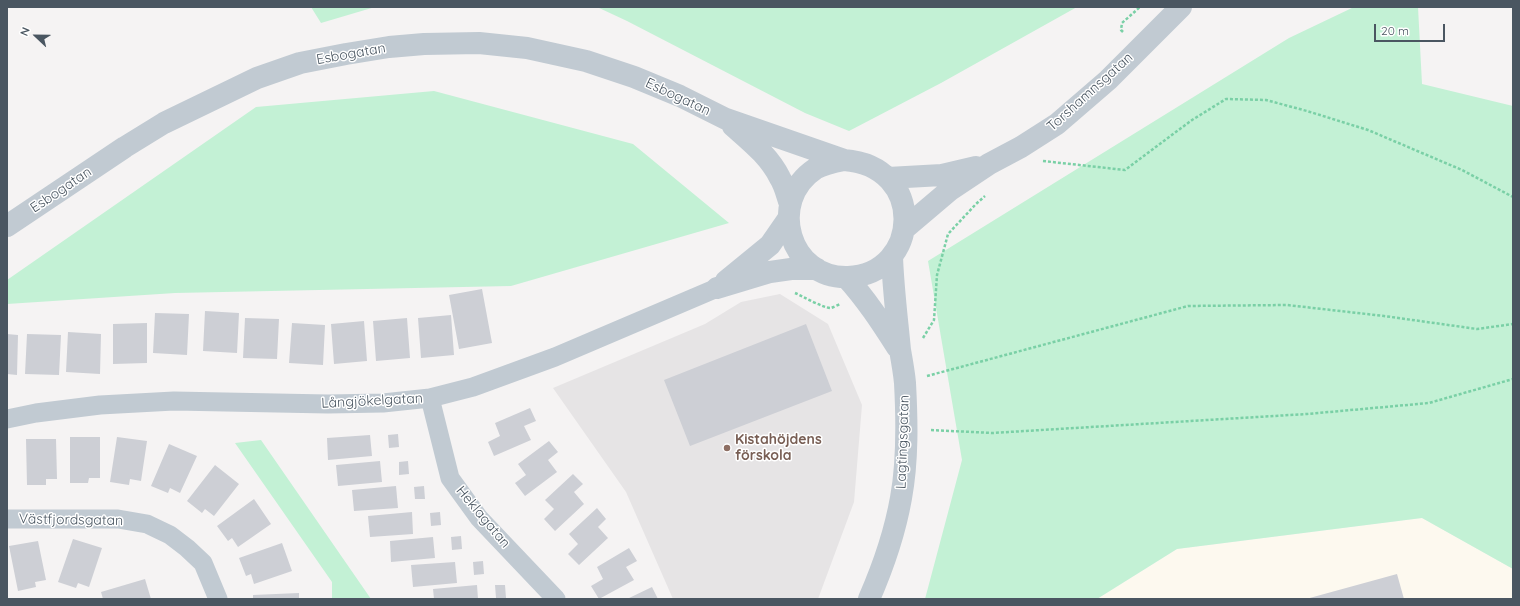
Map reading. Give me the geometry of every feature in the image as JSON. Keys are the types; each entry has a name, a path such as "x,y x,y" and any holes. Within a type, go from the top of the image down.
{"street":[{"name":"Torshamnsgatan","path":"904,229 950,190 988,164 1021,147 1057,124 1108,80 1181,7"},
{"name":"Esbogatan","path":"7,226 125,147 164,123 245,83 300,63 389,47 424,44 479,44 527,48 586,61 634,77 680,96 726,120 844,160"},
{"name":"Esbogatan","path":"726,120 761,151 769,161 781,179 789,212"},
{"path":"844,160 868,164 879,170 888,178 895,187 904,207 905,218 904,229 892,256 871,272 859,276 846,277 831,275 817,269 805,260 796,248 790,234 789,212 795,190 804,179 816,169 829,163 844,160"},
{"name":"Torshamnsgatan","path":"888,178 942,175 988,164"},
{"name":"Långjökelgatan","path":"717,288 770,245 789,212"},
{"name":"Lagtingsgatan","path":"870,599 890,541 901,497 905,458 905,381 893,284 892,256"},
{"name":"Långjökelgatan","path":"7,419 36,413 100,404 174,401 328,404 383,403 430,398 473,387 555,358 717,288 770,272 791,269 817,269"},
{"name":"Lagtingsgatan","path":"846,277 863,295 901,353"},
{"name":"Heklagatan","path":"430,398 450,478 479,518 556,599"},
{"name":"Västfjordsgatan","path":"7,519 118,519 147,524 170,535 187,548 203,564 218,599"}],"path":[{"path":"1040,160 1125,170 1192,120 1226,99 1266,100 1375,132 1462,170 1513,197"},
{"path":"923,338 934,320 937,275 948,234 976,204 989,194"},
{"path":"793,293 820,305 831,308 863,295"},
{"path":"926,369 926,376 1188,306 1287,305 1384,316 1477,329 1513,324"},
{"path":"922,330 924,346"},
{"path":"930,437 931,430 1000,433 1306,414 1429,403 1513,379"}],"shaded area":[{"name":"Kistahöjdens förskola","path":"780,294 828,324 862,405 854,502 818,599 673,599 626,492 553,388 705,324 741,302"},
{"path":"1422,518 1513,569 1513,599 1097,599 1177,549"}],"green space":[{"path":"311,7 375,7 321,23"},
{"path":"597,7 1077,7 941,83 849,131 805,113"},
{"path":"1354,7 1418,7 1422,84 1513,106 1513,569 1422,518 1177,549 1097,599 925,599 962,460 928,261 1289,38"},
{"path":"434,91 633,144 729,223 511,286 175,293 7,304 7,280 256,107"},
{"path":"261,440 371,599 332,599 332,582 235,443"}],"building":[{"path":"482,289 492,343 459,349 449,295"},
{"path":"205,311 239,313 237,353 203,351"},
{"path":"155,313 189,314 187,355 153,353"},
{"path":"451,315 454,355 421,358 418,318"},
{"path":"245,318 279,319 277,359 243,358"},
{"path":"407,318 410,358 376,361 373,321"},
{"path":"364,321 367,361 334,364 331,324"},
{"path":"147,323 147,363 113,364 113,324"},
{"path":"292,323 325,325 323,365 289,363"},
{"path":"806,324 832,391 690,446 664,380"},
{"path":"68,332 101,334 100,374 66,372"},
{"path":"7,334 18,335 17,375 7,374"},
{"path":"27,334 61,335 59,375 25,374"},
{"path":"530,408 536,421 524,426 531,440 494,456 488,442 500,436 495,423"},
{"path":"398,434 399,447 389,448 388,435"},
{"path":"370,435 372,456 328,460 327,438"},
{"path":"70,437 100,437 100,478 89,478 88,483 70,483"},
{"path":"117,437 147,441 141,481 130,479 129,485 110,482"},
{"path":"26,439 56,439 57,479 46,479 46,485 27,485"},
{"path":"549,441 558,452 548,460 557,472 525,496 515,483 526,475 518,464"},
{"path":"169,444 197,456 180,493 170,488 168,493 151,486"},
{"path":"380,461 382,482 338,486 336,465"},
{"path":"408,461 409,474 399,475 399,462"},
{"path":"215,465 239,484 214,516 205,509 202,513 187,501"},
{"path":"573,474 583,484 574,492 584,504 555,531 544,519 554,509 545,500"},
{"path":"396,486 398,508 354,511 352,490"},
{"path":"424,486 425,499 415,499 414,487"},
{"path":"254,499 271,524 238,547 232,538 228,541 217,526"},
{"path":"597,508 606,519 598,527 608,538 579,565 568,554 578,544 569,534"},
{"path":"412,512 413,534 370,537 368,516"},
{"path":"440,512 441,525 431,526 430,513"},
{"path":"461,536 462,549 452,550 451,537"},
{"path":"433,537 435,558 391,562 390,541"},
{"path":"73,539 102,548 89,587 78,583 76,588 58,582"},
{"path":"38,541 46,580 35,582 36,587 18,591 9,546"},
{"path":"282,543 292,571 254,584 251,574 246,576 239,558"},
{"path":"629,548 637,561 626,567 634,580 599,599 591,586 603,579 597,567"},
{"path":"483,561 484,574 474,575 473,562"},
{"path":"455,562 457,583 413,587 411,565"},
{"path":"1397,574 1404,599 1306,599"},
{"path":"145,579 151,599 103,599 101,592"},
{"path":"477,585 478,599 434,599 433,589"},
{"path":"495,585 505,585 506,598 496,598"},
{"path":"652,587 658,599 627,599"},
{"path":"299,593 299,599 253,599 253,595"}],"place":[{"name":"Kistahöjdens förskola","path":"727,448"}]}
